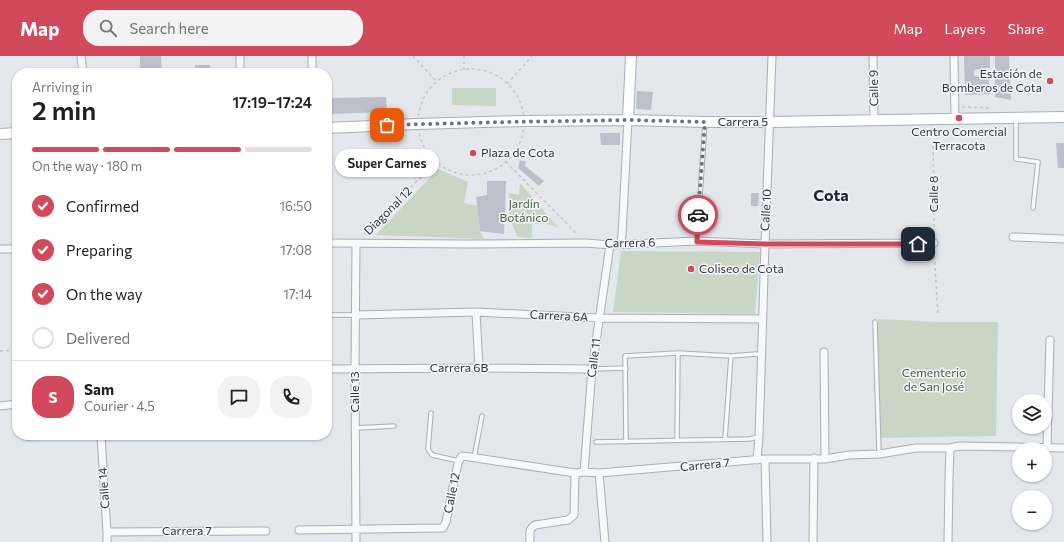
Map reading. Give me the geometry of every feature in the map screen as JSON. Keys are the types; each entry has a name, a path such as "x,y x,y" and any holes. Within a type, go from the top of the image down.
{"main road":[{"path":"628,120 631,56"},
{"name":"Carrera 5","path":"332,128 417,124 628,120 770,122 1064,117"},
{"path":"0,134 12,133"}],"street":[{"path":"81,56 82,68"},
{"path":"240,56 240,68"},
{"path":"312,56 312,68"},
{"name":"Calle 10","path":"757,460 772,56"},
{"name":"Calle 9","path":"873,56 874,120"},
{"path":"954,56 955,118"},
{"path":"620,244 622,235 628,120"},
{"path":"1013,237 1064,239"},
{"name":"Carrera 6","path":"332,243 586,243 610,245 697,242 765,244 934,244"},
{"name":"Calle 13","path":"356,243 356,542"},
{"name":"Calle 11","path":"584,472 592,369 610,245"},
{"path":"0,249 12,249"},
{"path":"476,312 479,368"},
{"name":"Carrera 6A","path":"356,315 476,312 599,318 763,319"},
{"path":"1046,442 1050,340"},
{"path":"824,352 825,458"},
{"name":"Carrera 6B","path":"332,368 592,369"},
{"path":"0,406 12,405"},
{"name":"Calle 14","path":"101,440 107,542"},
{"name":"Carrera 7","path":"460,459 463,456 575,473 599,473 766,459 825,458 849,455 879,454 916,448 950,448 959,446 1012,447"},
{"name":"Carrera 7","path":"1052,447 1064,448"},
{"path":"948,542 950,448"},
{"path":"813,542 814,458"},
{"name":"Calle 12","path":"356,530 443,528 446,522 460,459"},
{"path":"766,459 767,542"},
{"path":"530,542 530,531 535,525 568,520 574,515 575,473"},
{"path":"599,473 606,542"},
{"path":"299,530 356,530"},
{"name":"Carrera 7","path":"107,532 266,531"}],"lane":[{"path":"1016,118 1016,159 1038,162 1033,208"},
{"path":"697,242 705,122"},
{"path":"332,315 356,315"},
{"path":"875,322 879,454"},
{"path":"626,442 625,356 678,353 731,356 762,355"},
{"path":"677,440 678,353"},
{"path":"725,439 731,356"},
{"path":"592,369 626,368"},
{"path":"431,413 428,449 432,455 460,459"},
{"path":"474,458 482,416"},
{"path":"356,428 394,426"},
{"path":"596,442 749,439 759,437"}],"path":[{"path":"413,56 437,81"},
{"path":"464,56 464,70"},
{"path":"507,84 532,56"},
{"name":"Calle 8","path":"932,119 934,137 934,244 938,316"},
{"name":"Diagonal 12","path":"356,243 436,162"},
{"path":"506,162 586,243"},
{"path":"0,351 12,350"}],"green space":[{"path":"452,88 496,88 496,106 452,105"},
{"path":"438,169 468,182 464,203 477,206 480,231 484,239 376,235"},
{"name":"Jardín Botánico","path":"520,183 558,227 546,224 532,224 532,238 518,237 510,220 509,193 519,195"},
{"path":"621,251 760,252 755,314 613,312"},
{"name":"Cementerio de San José","path":"878,319 938,322 998,322 996,436 876,438"}],"building":[{"path":"140,56 161,56 162,68 140,68"},
{"path":"964,56 990,56 990,68 974,70 974,76 988,77 991,94 965,95"},
{"path":"995,56 1009,56 1011,100 995,97"},
{"path":"195,65 210,65 210,68 195,68"},
{"path":"637,91 653,92 651,110 636,109"},
{"path":"386,97 387,112 332,114 332,98"},
{"path":"600,133 620,133 620,145 601,145"},
{"path":"1056,143 1064,143 1064,168 1058,168"},
{"path":"520,160 526,162 525,166 544,181 539,186 518,168"},
{"path":"487,181 506,181 504,234 480,231 476,197 487,195"},
{"path":"751,193 759,193 758,206 751,206"}],"way so far":[{"path":"387,125 628,120 705,122 698,215"}],"place":[{"name":"Estación de Bomberos de Cota","path":"1050,81"},
{"name":"Centro Comercial Terracota","path":"959,118"},
{"name":"Super Carnes","path":"387,125"},
{"name":"Plaza de Cota","path":"473,153"},
{"name":"Coliseo de Cota","path":"691,269"}],"district":[{"name":"Cota","path":"831,195"}],"route":[{"path":"698,215 697,242 765,244 918,244"}]}
